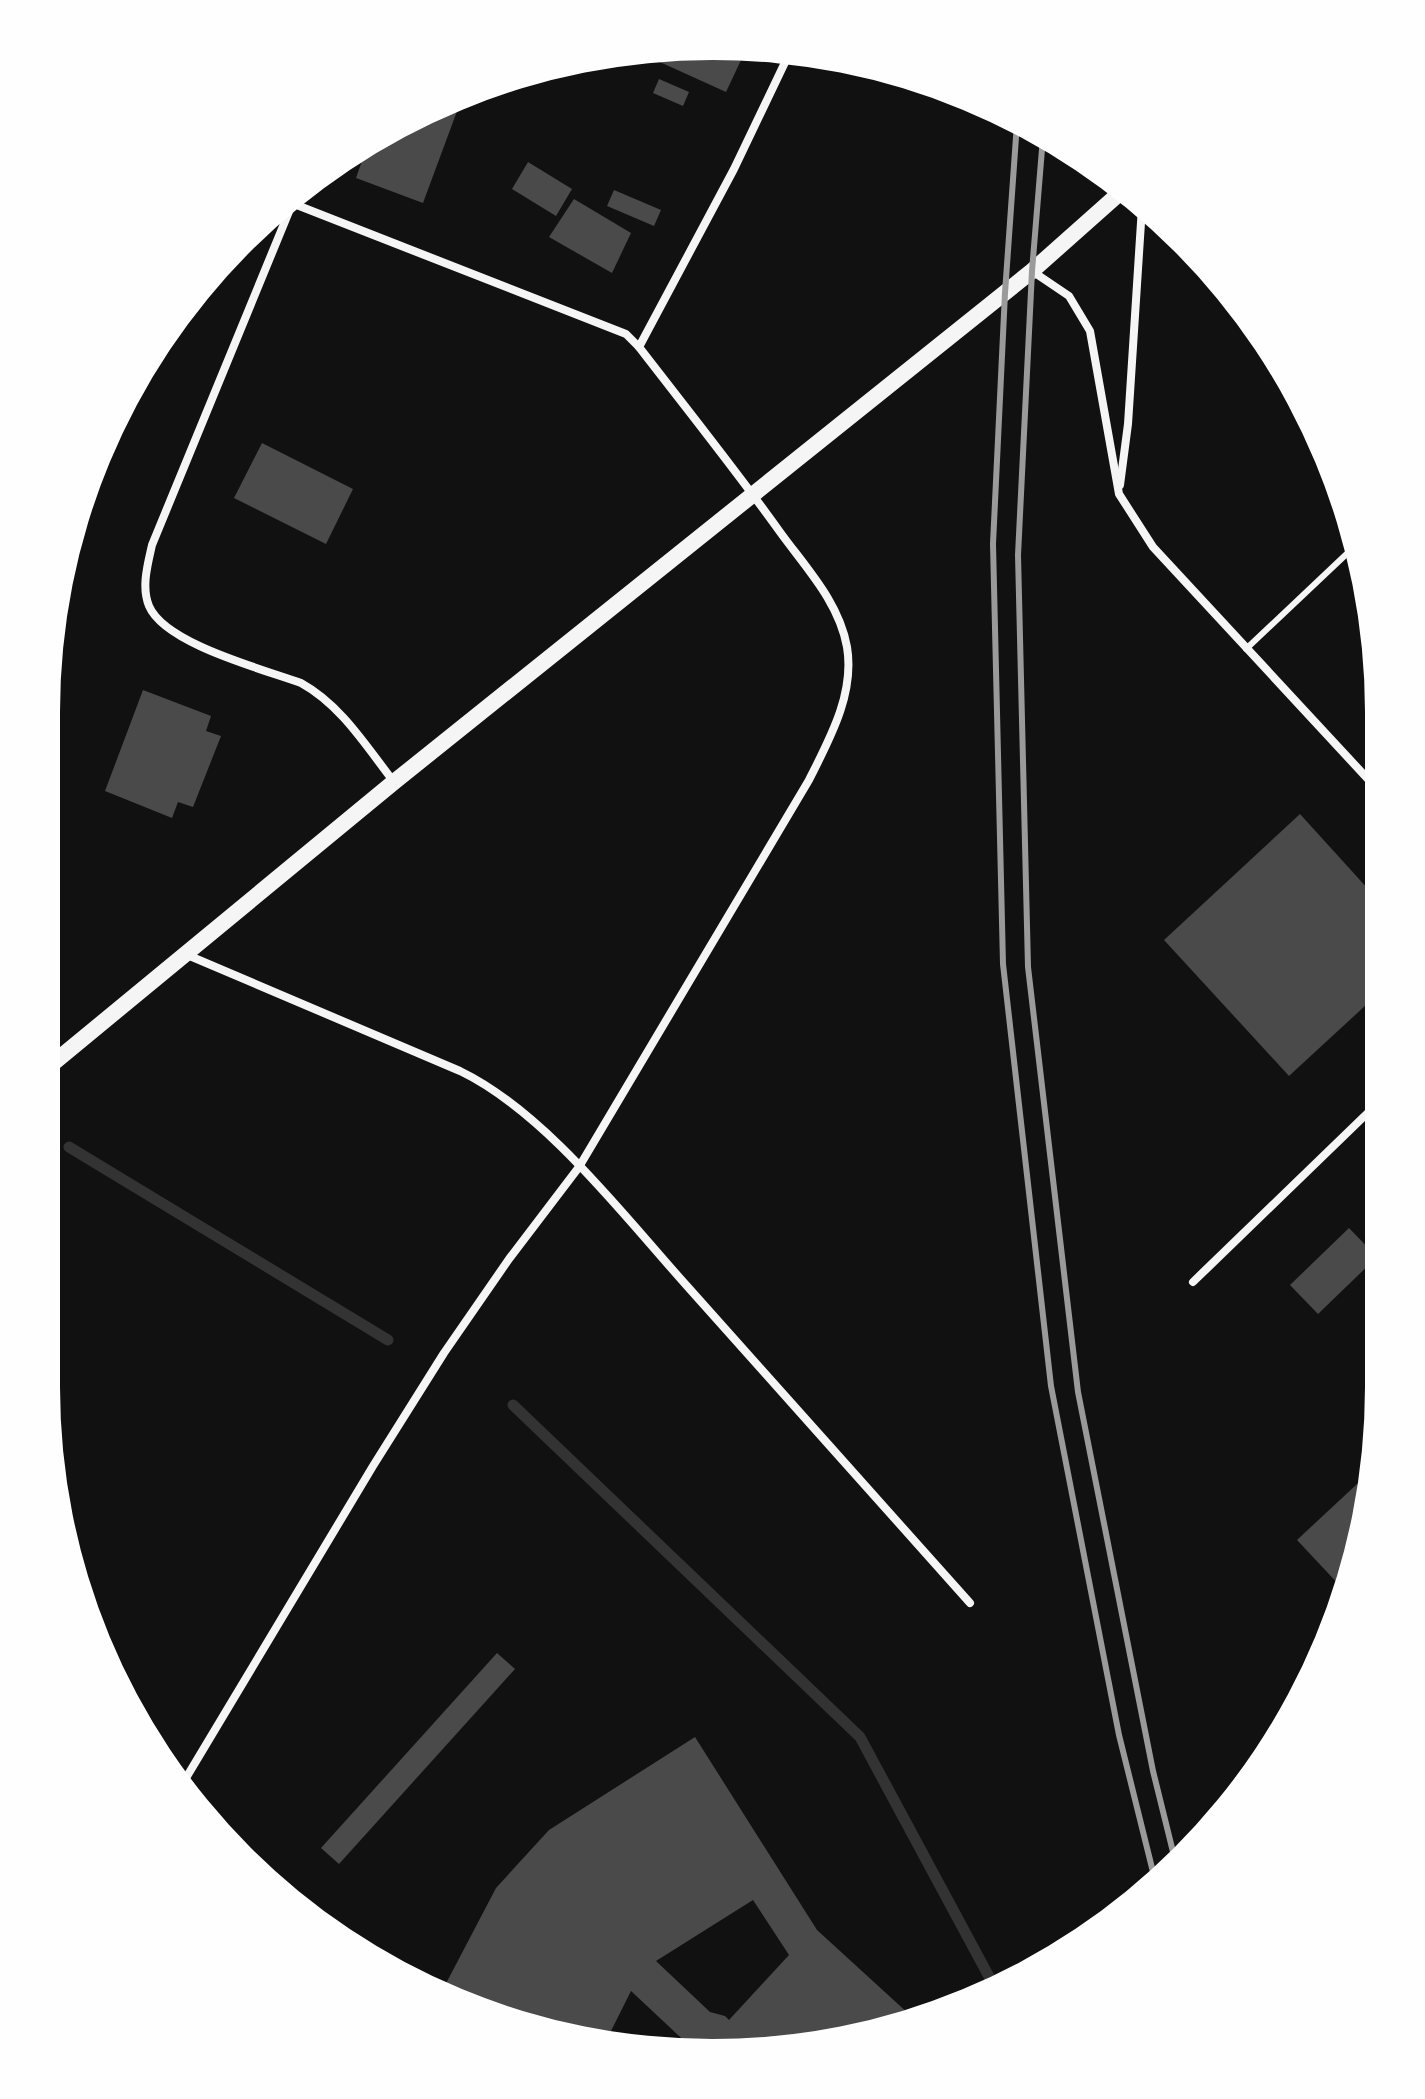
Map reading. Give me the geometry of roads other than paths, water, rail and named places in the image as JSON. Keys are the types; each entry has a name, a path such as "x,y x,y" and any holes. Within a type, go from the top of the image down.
{"main road":[{"path":"60,1057 394,782 1032,271 1114,198"}],"street":[{"path":"639,347 734,169 784,64"},
{"path":"188,1774 444,1353 579,1167 809,780 833,732 846,690 848,649 840,621 821,586 753,494 626,334 303,205"},
{"path":"284,220 152,545 145,578 149,606 175,636 315,691 351,726 394,782"},
{"path":"1119,494 1128,424 1141,220"},
{"path":"1032,271 1069,296 1090,331 1119,494 1153,547 1365,776"},
{"path":"185,954 470,1076 498,1091 579,1167 970,1603"},
{"path":"1193,1282 1365,1116"}],"lane":[{"path":"1246,649 1345,555"}],"waterway":[{"path":"69,1147 388,1340"},
{"path":"513,1405 860,1737 989,1977"}],"railway":[{"path":"1016,135 993,544 1003,964 1051,1386 1119,1735 1152,1868"},
{"path":"1042,149 1032,271 1018,555 1028,967 1078,1392 1153,1771 1172,1849"}]}
